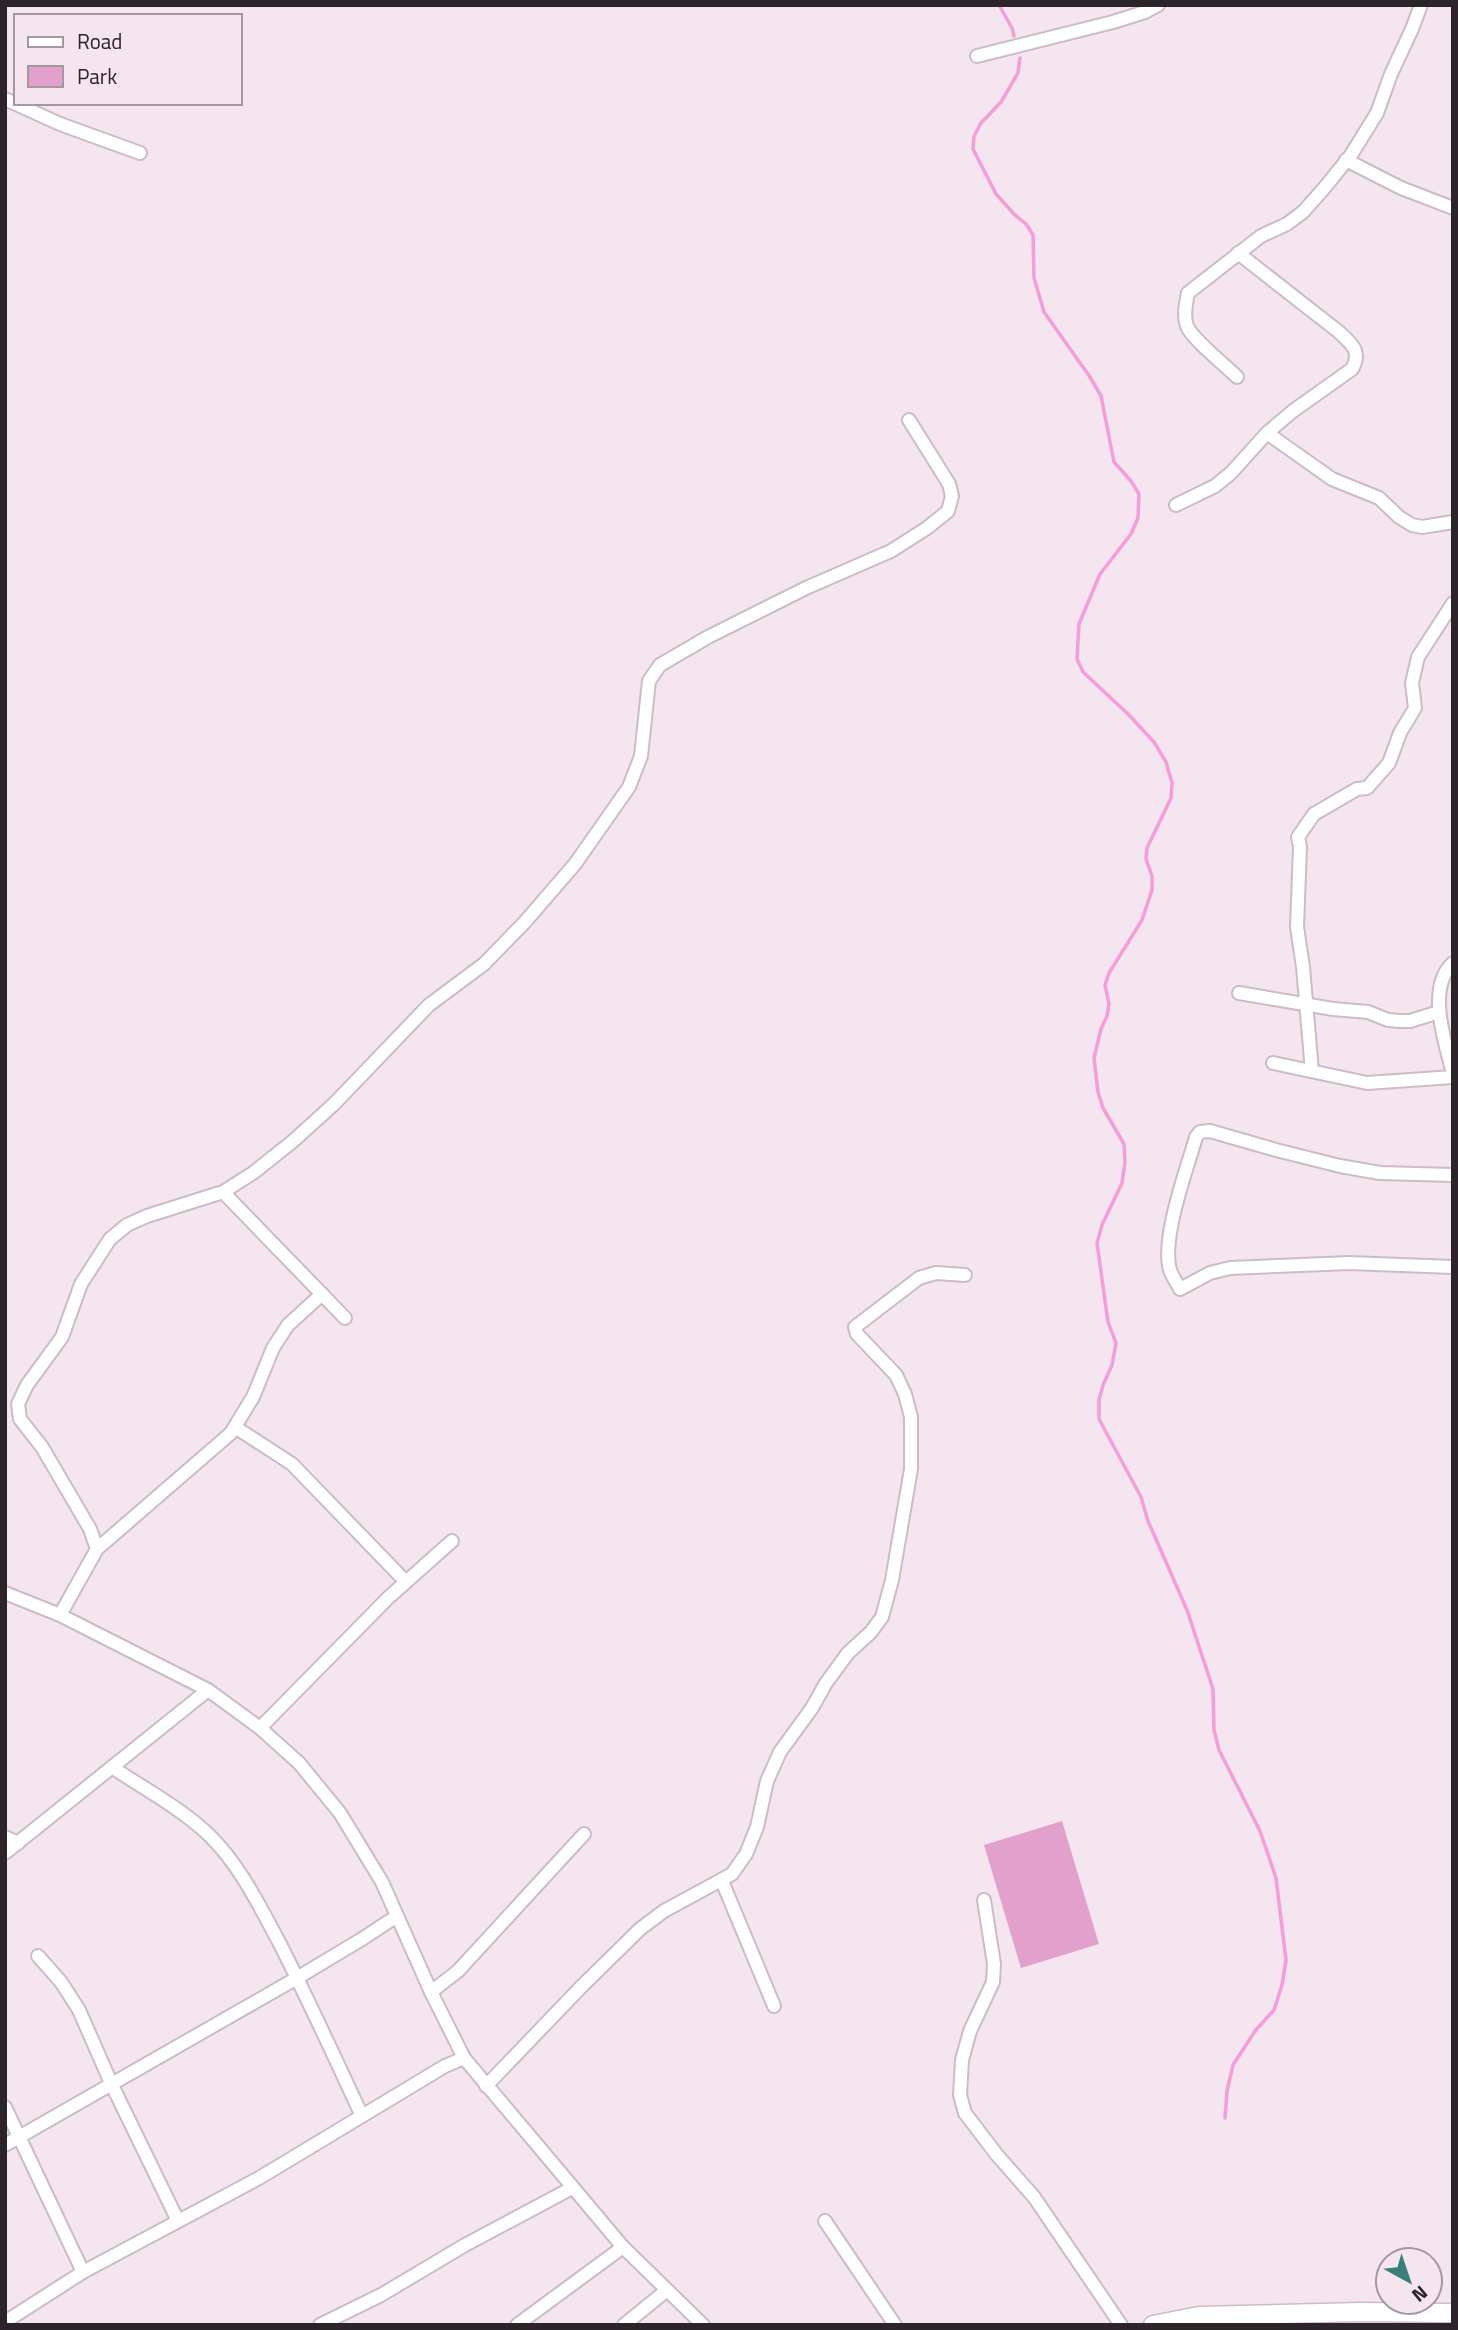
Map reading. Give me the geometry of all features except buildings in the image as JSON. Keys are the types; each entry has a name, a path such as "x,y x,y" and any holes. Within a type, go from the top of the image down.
{"street":[{"path":"977,57 1113,22 1158,5"},
{"path":"1237,377 1186,325 1185,307 1188,293 1261,236 1287,224 1303,212 1346,160 1377,113 1421,5"},
{"path":"18,105 60,124 140,153"},
{"path":"1346,160 1401,188 1453,208"},
{"path":"1176,505 1215,486 1231,473 1267,433 1352,369 1357,360 1355,346 1238,253"},
{"path":"97,1549 90,1529 56,1470 20,1419 18,1404 27,1385 62,1337 81,1284 110,1239 127,1225 147,1216 223,1192 292,1142 334,1104 429,1005 485,964 575,864 629,788 641,756 649,681 660,665 708,637 806,588 891,551 948,511 952,496 949,484 909,420"},
{"path":"1267,433 1332,479 1379,498 1412,525 1422,527 1453,522"},
{"path":"1312,1072 1297,927 1300,847 1298,837 1314,814 1357,789 1367,788 1389,763 1415,708 1412,683 1418,657 1453,603"},
{"path":"1273,1063 1367,1083 1453,1075 1439,1012 1441,984 1446,969 1453,963"},
{"path":"1239,993 1333,1009 1368,1012 1388,1020 1410,1021 1439,1012"},
{"path":"1453,1175 1366,1171 1210,1131 1200,1132 1196,1137 1174,1211 1168,1253 1170,1270 1180,1289 1210,1273 1230,1268 1349,1263 1453,1267"},
{"path":"223,1192 345,1318"},
{"path":"486,2086 640,1929 664,1911 732,1874 746,1854 757,1827 767,1781 780,1752 848,1653 871,1632 882,1617 892,1580 911,1469 911,1418 905,1394 896,1375 857,1334 855,1327 919,1278 936,1273 965,1275"},
{"path":"60,1615 97,1549 217,1447 235,1427 253,1397 273,1348 288,1325 322,1294"},
{"path":"235,1427 292,1464 406,1581"},
{"path":"260,1728 406,1581 452,1541"},
{"path":"5,1592 60,1615 208,1690 260,1728 299,1763 340,1813 383,1882 431,1992 464,2057 623,2247 703,2325"},
{"path":"5,1853 208,1690"},
{"path":"112,1768 195,1822 211,1838 254,1896 297,1978 362,2116"},
{"path":"431,1992 458,1971 584,1834"},
{"path":"5,1837 18,1843"},
{"path":"722,1881 774,2006"},
{"path":"984,1900 994,1964 993,1982 970,2031 962,2060 960,2095 965,2113 1034,2197 1121,2325"},
{"path":"5,2145 297,1978 397,1916"},
{"path":"38,1956 61,1982 79,2010 178,2221"},
{"path":"5,2322 83,2272 259,2178 464,2057"},
{"path":"5,2107 83,2272"},
{"path":"320,2325 380,2295 465,2245 572,2188"},
{"path":"825,2221 895,2325"},
{"path":"517,2325 623,2247"},
{"path":"625,2325 667,2290"},
{"path":"1153,2325 1199,2316 1362,2318 1453,2313"}],"green space":[{"path":"1062,1821 1099,1944 1021,1968 984,1845"}],"waterway":[{"path":"999,5 1014,36"},
{"path":"1020,58 1018,73 1001,102 981,123 974,136 973,149 996,194 1026,224 1033,235 1034,278 1044,312 1101,396 1114,462 1139,494 1138,518 1131,534 1100,574 1079,624 1077,659 1083,672 1154,742 1166,762 1172,783 1171,798 1147,848 1146,859 1152,876 1152,890 1142,920 1109,973 1105,985 1109,1004 1107,1016 1094,1058 1098,1092 1103,1108 1124,1144 1125,1162 1122,1183 1102,1225 1097,1243 1108,1322 1116,1343 1112,1365 1099,1400 1099,1419 1141,1497 1148,1521 1187,1610 1213,1689 1214,1730 1219,1750 1260,1831 1276,1878 1286,1960 1282,1985 1274,2010 1255,2031 1233,2065 1225,2118"}]}
